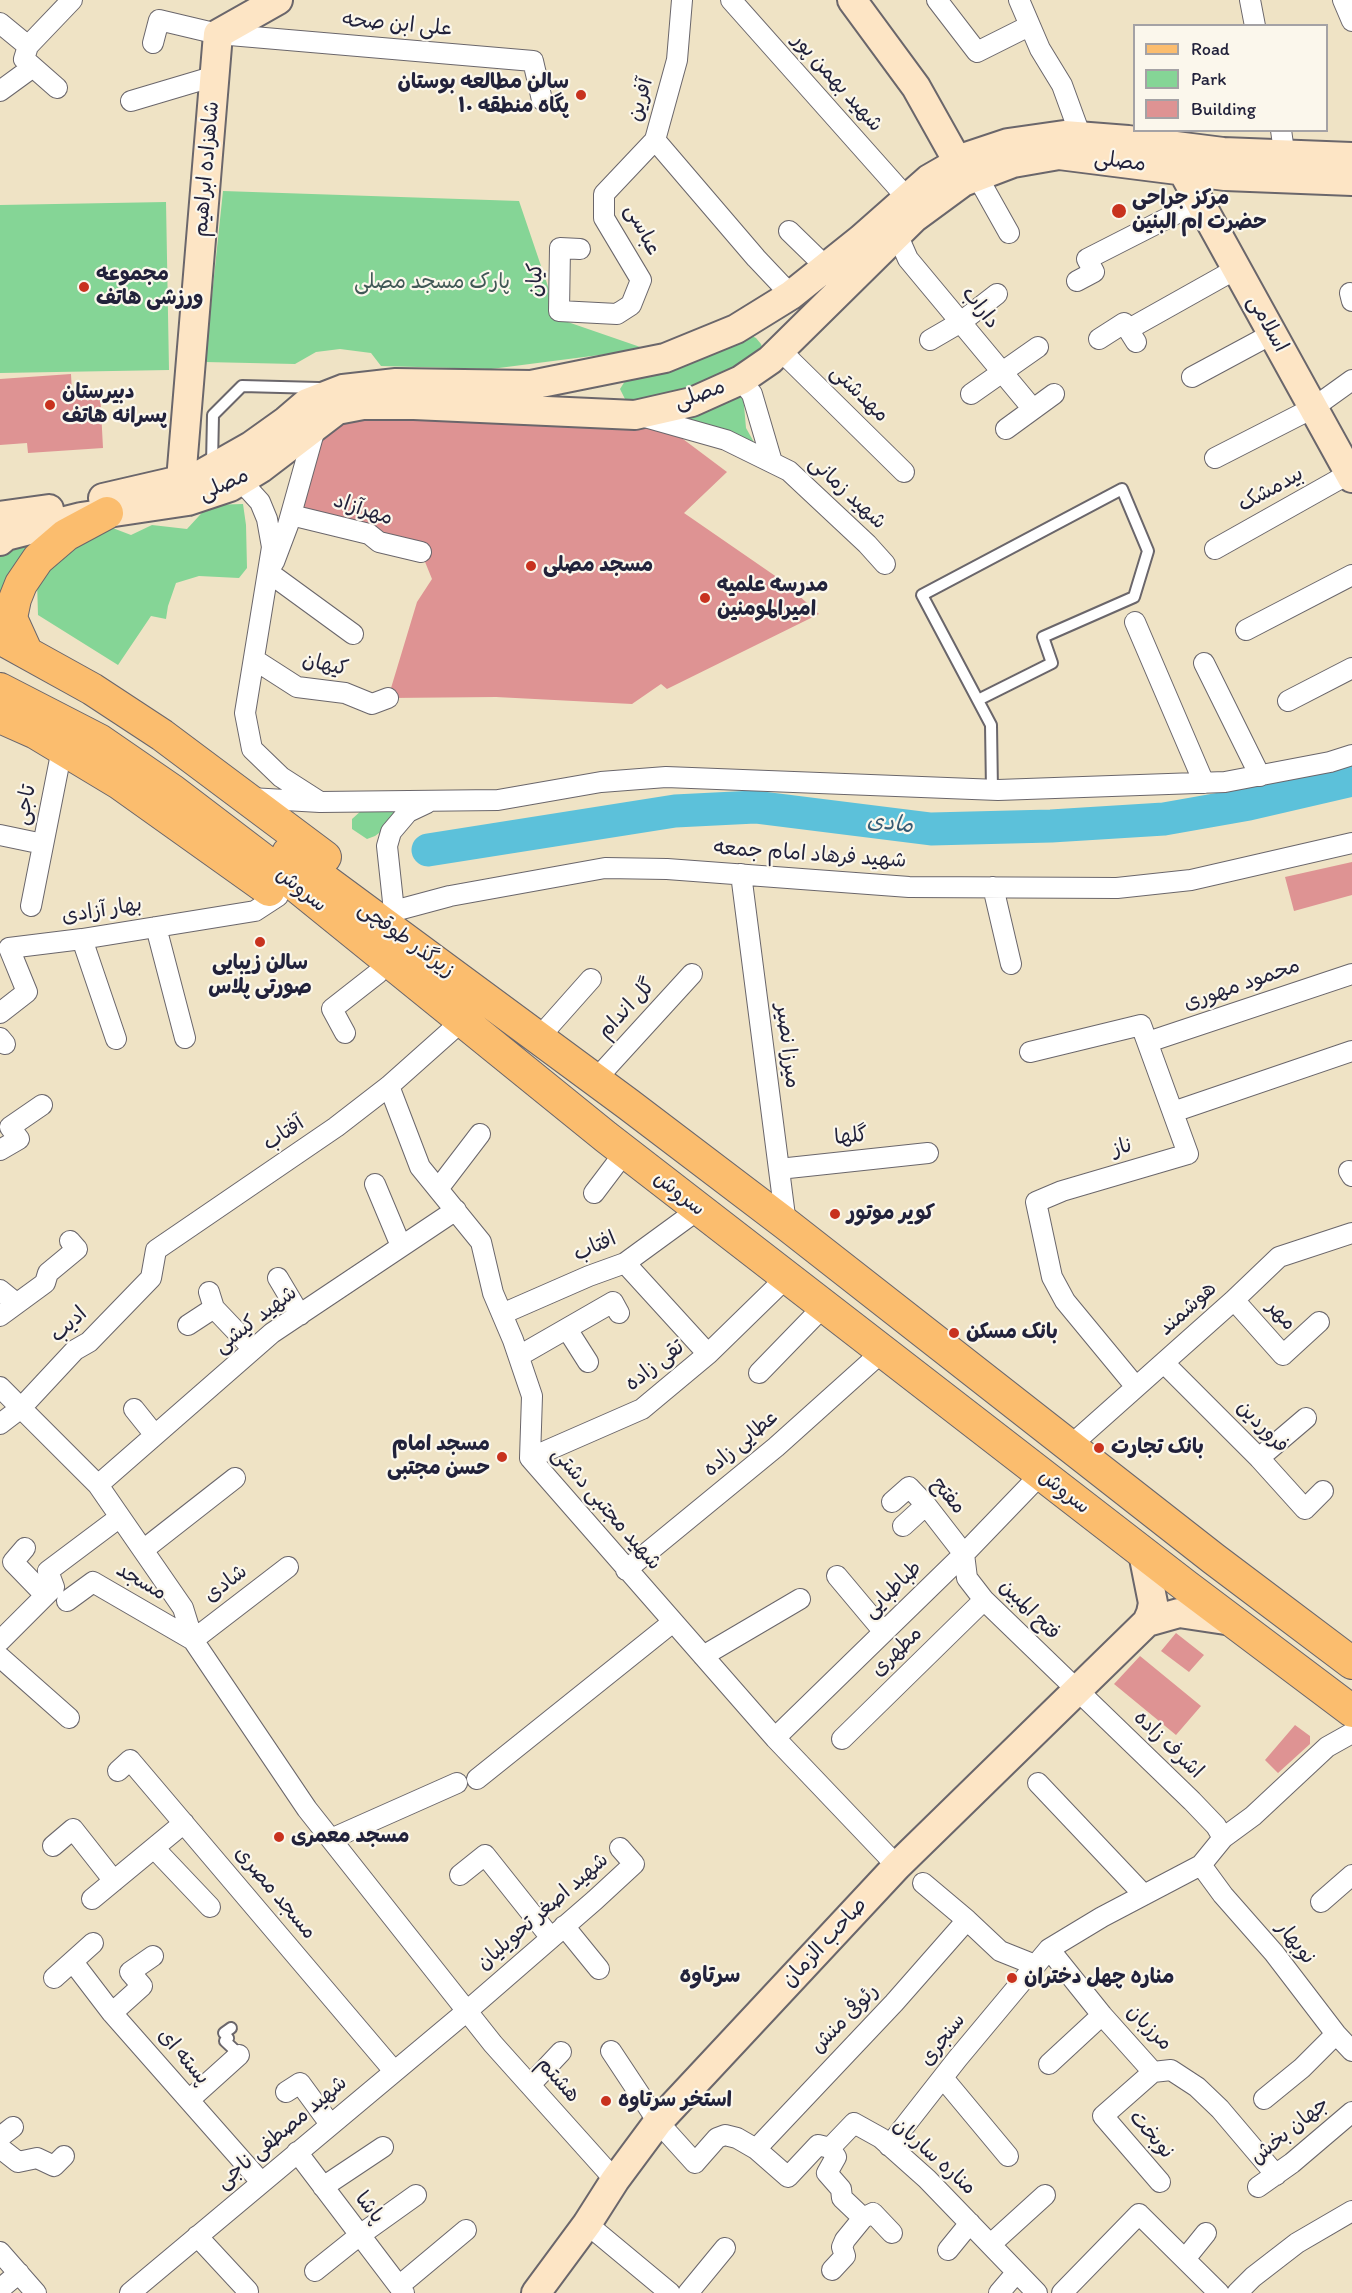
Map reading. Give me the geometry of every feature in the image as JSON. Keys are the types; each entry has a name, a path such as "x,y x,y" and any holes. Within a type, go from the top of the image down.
{"main road":[{"path":"218,34 278,0"},
{"path":"852,0 916,87 967,169"},
{"name":"شاهزاده ابراهیم","path":"181,480 218,34"},
{"name":"مصلی","path":"0,541 6,536 81,517 188,501 230,487 261,468 337,410 363,405 621,414 692,402 741,380 774,356 914,218 963,182 967,169 1008,143 1064,135 1181,149 1225,176 1284,154 1352,157"},
{"name":"مصلی","path":"0,516 83,503 198,476 251,446 286,422 307,403 343,388 396,383 531,385 665,357 736,329 791,295 928,179 967,169 1059,155 1181,149"},
{"name":"اسلامی","path":"1181,149 1199,202 1351,475"},
{"name":"مصلی","path":"1284,154 1352,181"},
{"path":"736,329 754,329 764,336 774,356"},
{"path":"596,371 593,383 598,402 621,414"},
{"path":"107,513 66,535 38,559 21,584 15,599 11,618 9,652 92,689 162,735 394,911 628,1104"},
{"name":"زیرگذر طوقچی","path":"9,652 188,775 289,854 628,1104"},
{"name":"سروش","path":"0,689 99,740 173,791 274,868 615,1144 1143,1553 1352,1711"},
{"path":"0,717 57,746 119,783 278,896 453,1029 615,1144"},
{"path":"0,727 57,746"},
{"name":"سروش","path":"628,1104 1352,1663"},
{"path":"1143,1553 1152,1603 1147,1622"},
{"name":"صاحب الزمان","path":"536,2293 658,2122 897,1866 1076,1690 1147,1622 1179,1613 1232,1621"}],"street":[{"path":"57,88 24,59 28,46 72,0"},
{"name":"آفرین","path":"604,194 655,140 677,60 682,0"},
{"name":"شهید بهمن پور","path":"731,0 907,198"},
{"path":"937,0 977,52 1029,26"},
{"path":"1019,0 1040,49 1062,85 1081,136"},
{"path":"1250,0 1255,24"},
{"path":"1343,0 1352,21"},
{"path":"153,43 159,20 218,34"},
{"path":"0,23 28,46"},
{"name":"علی ابن صحه","path":"218,34 533,61 542,100"},
{"path":"0,91 33,67"},
{"path":"131,101 215,76"},
{"path":"655,140 756,258 791,295"},
{"path":"967,169 1009,233"},
{"name":"عباسی","path":"604,194 604,218 641,280 631,305 617,314"},
{"path":"1077,280 1095,272 1087,260 1199,202"},
{"path":"789,231 826,267"},
{"name":"داراب","path":"897,234 908,260 929,268 961,321 1032,408"},
{"name":"کیان","path":"580,249 561,248 559,311 617,314"},
{"path":"1099,339 1124,323 1133,335 1236,269"},
{"path":"930,340 961,321 997,294"},
{"path":"1192,377 1272,334"},
{"path":"971,394 1038,347"},
{"name":"مهدشتی","path":"774,356 904,472"},
{"path":"741,380 752,394 772,462"},
{"path":"1215,458 1313,408 1352,381"},
{"path":"1006,429 1054,394"},
{"name":"شهید زمانی","path":"621,414 726,440 789,471 867,544 885,564"},
{"path":"268,572 278,556 316,425"},
{"name":"بیدمشک","path":"1215,549 1351,475"},
{"path":"240,480 260,502 267,519 273,547 245,713 252,749 281,777 320,802"},
{"name":"مهرآزاد","path":"291,515 369,534 379,542 421,552"},
{"path":"268,572 353,634"},
{"path":"1246,630 1352,575"},
{"path":"1135,622 1204,783"},
{"name":"کیهان","path":"255,660 297,687 345,693 372,704 388,698"},
{"path":"1204,663 1260,776"},
{"path":"1288,701 1352,668"},
{"name":"تاجی","path":"31,906 43,844 57,746"},
{"path":"245,797 274,801 320,802 498,800 601,782 666,777 992,790 1204,783 1260,776 1330,762 1352,755"},
{"path":"394,911 387,846 391,832 408,812 429,802"},
{"path":"0,835 43,844"},
{"name":"شهید فرهاد امام جمعه","path":"394,911 450,896 605,868 667,869 909,887 1117,888 1191,880 1352,843"},
{"name":"میرزا نصیر","path":"741,874 786,1224"},
{"path":"993,887 1011,964"},
{"name":"بهار آزادی","path":"0,1013 27,992 9,948 82,939 255,911 278,896"},
{"path":"156,927 185,1038"},
{"path":"82,939 116,1039"},
{"path":"345,1033 332,1009 378,973"},
{"name":"گل اندام","path":"597,1078 692,974"},
{"name":"محمود مهوری","path":"1148,1042 1352,974"},
{"path":"543,1033 591,979"},
{"path":"1030,1052 1142,1025 1148,1042"},
{"name":"آفتاب","path":"151,1278 156,1250 336,1127 389,1086 453,1029"},
{"name":"ناز","path":"1136,1388 1065,1300 1052,1277 1036,1202 1062,1191 1188,1154 1148,1042"},
{"path":"1173,1112 1352,1051"},
{"name":"شهید مجتبی دشتی","path":"389,1086 420,1167 481,1242 493,1293 519,1356 532,1396 530,1458 775,1738 897,1866"},
{"path":"0,1150 19,1139 10,1127 42,1105"},
{"path":"438,1189 480,1134"},
{"path":"594,1192 615,1144"},
{"name":"گلها","path":"779,1169 928,1153"},
{"path":"375,1185 401,1246"},
{"name":"افتاب","path":"502,1314 625,1263 699,1209"},
{"name":"شهید کیشی","path":"98,1485 272,1333 456,1210"},
{"name":"هوشمند","path":"1070,1446 1279,1257 1352,1233"},
{"path":"0,1316 45,1282 48,1273 77,1249 70,1241"},
{"path":"625,1263 708,1354"},
{"name":"تقی زاده","path":"530,1458 642,1409 708,1354 787,1277"},
{"name":"ادیب","path":"0,1424 21,1408 75,1350 89,1342 151,1278"},
{"path":"278,1278 300,1315"},
{"path":"0,1290 16,1303"},
{"path":"188,1325 211,1300 253,1349"},
{"name":"مهر","path":"1234,1300 1283,1355 1319,1322"},
{"path":"519,1356 613,1302 618,1313"},
{"path":"759,1373 824,1306"},
{"path":"567,1329 588,1362"},
{"name":"عطایی زاده","path":"626,1570 776,1447 883,1352"},
{"name":"فروردین","path":"1164,1363 1259,1458 1305,1509 1323,1491"},
{"path":"0,1387 98,1485 183,1608 194,1640"},
{"path":"134,1409 154,1434"},
{"path":"1259,1458 1306,1418"},
{"name":"طباطبایی","path":"775,1738 964,1554 1041,1474"},
{"path":"143,1550 235,1478"},
{"name":"مفتح","path":"892,1502 909,1486 964,1554"},
{"path":"903,1526 926,1505"},
{"path":"4,1629 54,1587 48,1571 120,1517"},
{"path":"25,1548 13,1562 45,1595"},
{"name":"فتح المبین","path":"964,1554 967,1578 984,1600 1076,1690"},
{"name":"شادی","path":"194,1640 288,1567"},
{"path":"837,1576 884,1632"},
{"name":"مسجد","path":"68,1601 93,1582 194,1640"},
{"path":"703,1656 800,1599"},
{"name":"مطهری","path":"842,1738 984,1600"},
{"path":"477,1779 673,1622"},
{"name":"هشتم","path":"194,1640 307,1809 467,2011 615,2180"},
{"path":"0,1658 69,1718"},
{"name":"اشرف زاده","path":"1076,1690 1192,1801 1216,1826 1223,1838"},
{"path":"1201,1865 1223,1838 1253,1816 1327,1747 1352,1733"},
{"name":"مسجد مصری","path":"118,1771 130,1760 394,2071"},
{"path":"331,1839 457,1783"},
{"path":"1038,1783 1144,1895"},
{"path":"92,1899 184,1823"},
{"path":"53,1846 73,1829 114,1881"},
{"path":"154,1848 210,1907"},
{"name":"شهید اصغر تحویلیان","path":"467,2011 634,1864 620,1848"},
{"path":"460,1875 485,1855 558,1932 598,1969"},
{"name":"سنجری","path":"890,2146 1049,1949 1102,1917 1201,1865"},
{"name":"نوبهار","path":"1201,1865 1223,1895 1274,1953 1336,2034 1352,2051"},
{"path":"1321,1902 1352,1875"},
{"path":"922,1883 1000,1951 1035,1965"},
{"name":"رئوفی منش","path":"756,2149 894,2003 967,1920"},
{"path":"54,1978 93,1942"},
{"name":"مرزبان","path":"1049,1949 1153,2072 1171,2070 1197,2086 1220,2109 1276,2175"},
{"path":"112,2013 142,1986 130,1972 153,1956"},
{"name":"پسته ای","path":"73,1962 112,2013 261,2182"},
{"name":"شهید مصطفی ناجی","path":"130,2293 467,2011"},
{"path":"1049,2064 1102,2014"},
{"path":"1264,2099 1302,2068 1336,2034"},
{"path":"611,2050 658,2122"},
{"path":"530,2085 561,2052"},
{"path":"189,2100 242,2057"},
{"name":"نوبخت","path":"1153,2072 1103,2116 1160,2182"},
{"path":"943,2078 1008,2156"},
{"path":"286,2092 300,2084 330,2124"},
{"name":"جهان بخش","path":"1258,2187 1276,2175 1352,2112"},
{"name":"مناره ساربان","path":"658,2122 695,2163 717,2138 725,2135 737,2138 756,2149 788,2177 818,2145 830,2148 854,2122 881,2138 927,2179 1037,2293"},
{"path":"323,2187 383,2147"},
{"path":"0,2148 18,2162 37,2158 54,2166 64,2156"},
{"path":"830,2148 836,2157 828,2173 841,2189 842,2198 863,2218"},
{"name":"پاشا","path":"297,2152 401,2290"},
{"path":"315,2271 416,2195"},
{"path":"991,2244 1045,2195"},
{"path":"1237,2293 1252,2277 1297,2243 1352,2211"},
{"path":"832,2270 844,2256 842,2247 845,2240 863,2218 873,2213 892,2233"},
{"path":"1062,2293 1139,2214 1219,2293"},
{"path":"948,2250 970,2223"},
{"path":"587,2224 670,2293"},
{"path":"401,2290 466,2230"},
{"path":"1185,2259 1206,2233"},
{"path":"197,2236 248,2291"},
{"path":"688,2293 725,2248"},
{"path":"0,2252 36,2293"},
{"path":"999,2293 1017,2272"},
{"path":"0,2289 19,2273"}],"lane":[{"path":"212,469 213,415 242,386 343,388"},
{"path":"978,700 1052,663 1043,637 1134,597 1148,551 1122,489 922,595 991,725 992,790"},
{"path":"940,1345 946,1361 1352,1674"},
{"path":"911,1373 925,1371 1352,1701"},
{"path":"231,2028 224,2033 228,2038 225,2041 242,2057"}],"green space":[{"name":"پارک مسجد مصلی","path":"223,191 519,201 559,319 646,349 491,369 381,366 371,353 340,349 316,352 295,364 205,362"},
{"name":"مجموعه ورزشی هاتف","path":"166,202 169,370 0,373 0,205"},
{"path":"750,335 756,338 763,350 702,387 630,404 620,389 625,381 682,367"},
{"path":"743,394 746,428 755,444 686,418"},
{"path":"243,504 247,568 239,578 199,576 176,583 166,619 151,616 118,665 38,615 37,581 62,548 110,527 131,535 152,525 187,529 209,505"},
{"path":"42,536 0,598 0,555"},
{"path":"399,809 383,825 383,830 375,836 367,839 352,829 352,819 362,810"}],"building":[{"name":"دبیرستان پسرانه هاتف","path":"71,374 72,393 100,391 103,448 28,453 27,443 0,445 0,379"},
{"name":"مسجد مصلی","path":"349,414 633,418 671,430 727,472 684,513 784,582 819,614 667,689 661,684 632,704 496,697 388,698 417,602 432,579 421,552 296,509 327,423"},
{"path":"1352,862 1352,895 1294,911 1285,877"},
{"path":"1176,1633 1204,1655 1189,1672 1161,1651"},
{"path":"1140,1656 1201,1706 1176,1735 1114,1684"},
{"path":"1295,1725 1310,1736 1310,1744 1278,1773 1265,1760"}],"waterway":[{"name":"مادی","path":"428,850 675,811 755,807 931,829 1051,826 1164,819 1249,804 1352,780"}],"place":[{"name":"سالن مطالعه بوستان پگاه منطقه ۱۰","path":"581,95"},
{"name":"مرکز جراحی حضرت ام البنین","path":"1119,211"},
{"name":"مجموعه ورزشی هاتف","path":"84,287"},
{"name":"دبیرستان پسرانه هاتف","path":"50,405"},
{"name":"مسجد مصلی","path":"531,566"},
{"name":"مدرسه علمیه امیرالمومنین","path":"705,598"},
{"name":"سالن زیبایی صورتی پلاس","path":"260,942"},
{"name":"کویر موتور","path":"835,1214"},
{"name":"بانک مسکن","path":"954,1333"},
{"name":"بانک تجارت","path":"1099,1448"},
{"name":"مسجد امام حسن مجتبی","path":"502,1457"},
{"name":"مسجد معمری","path":"279,1837"},
{"name":"مناره چهل دختران","path":"1012,1978"},
{"name":"استخر سرتاوه","path":"606,2101"}],"district":[{"name":"سرتاوه","path":"710,1976"}]}
